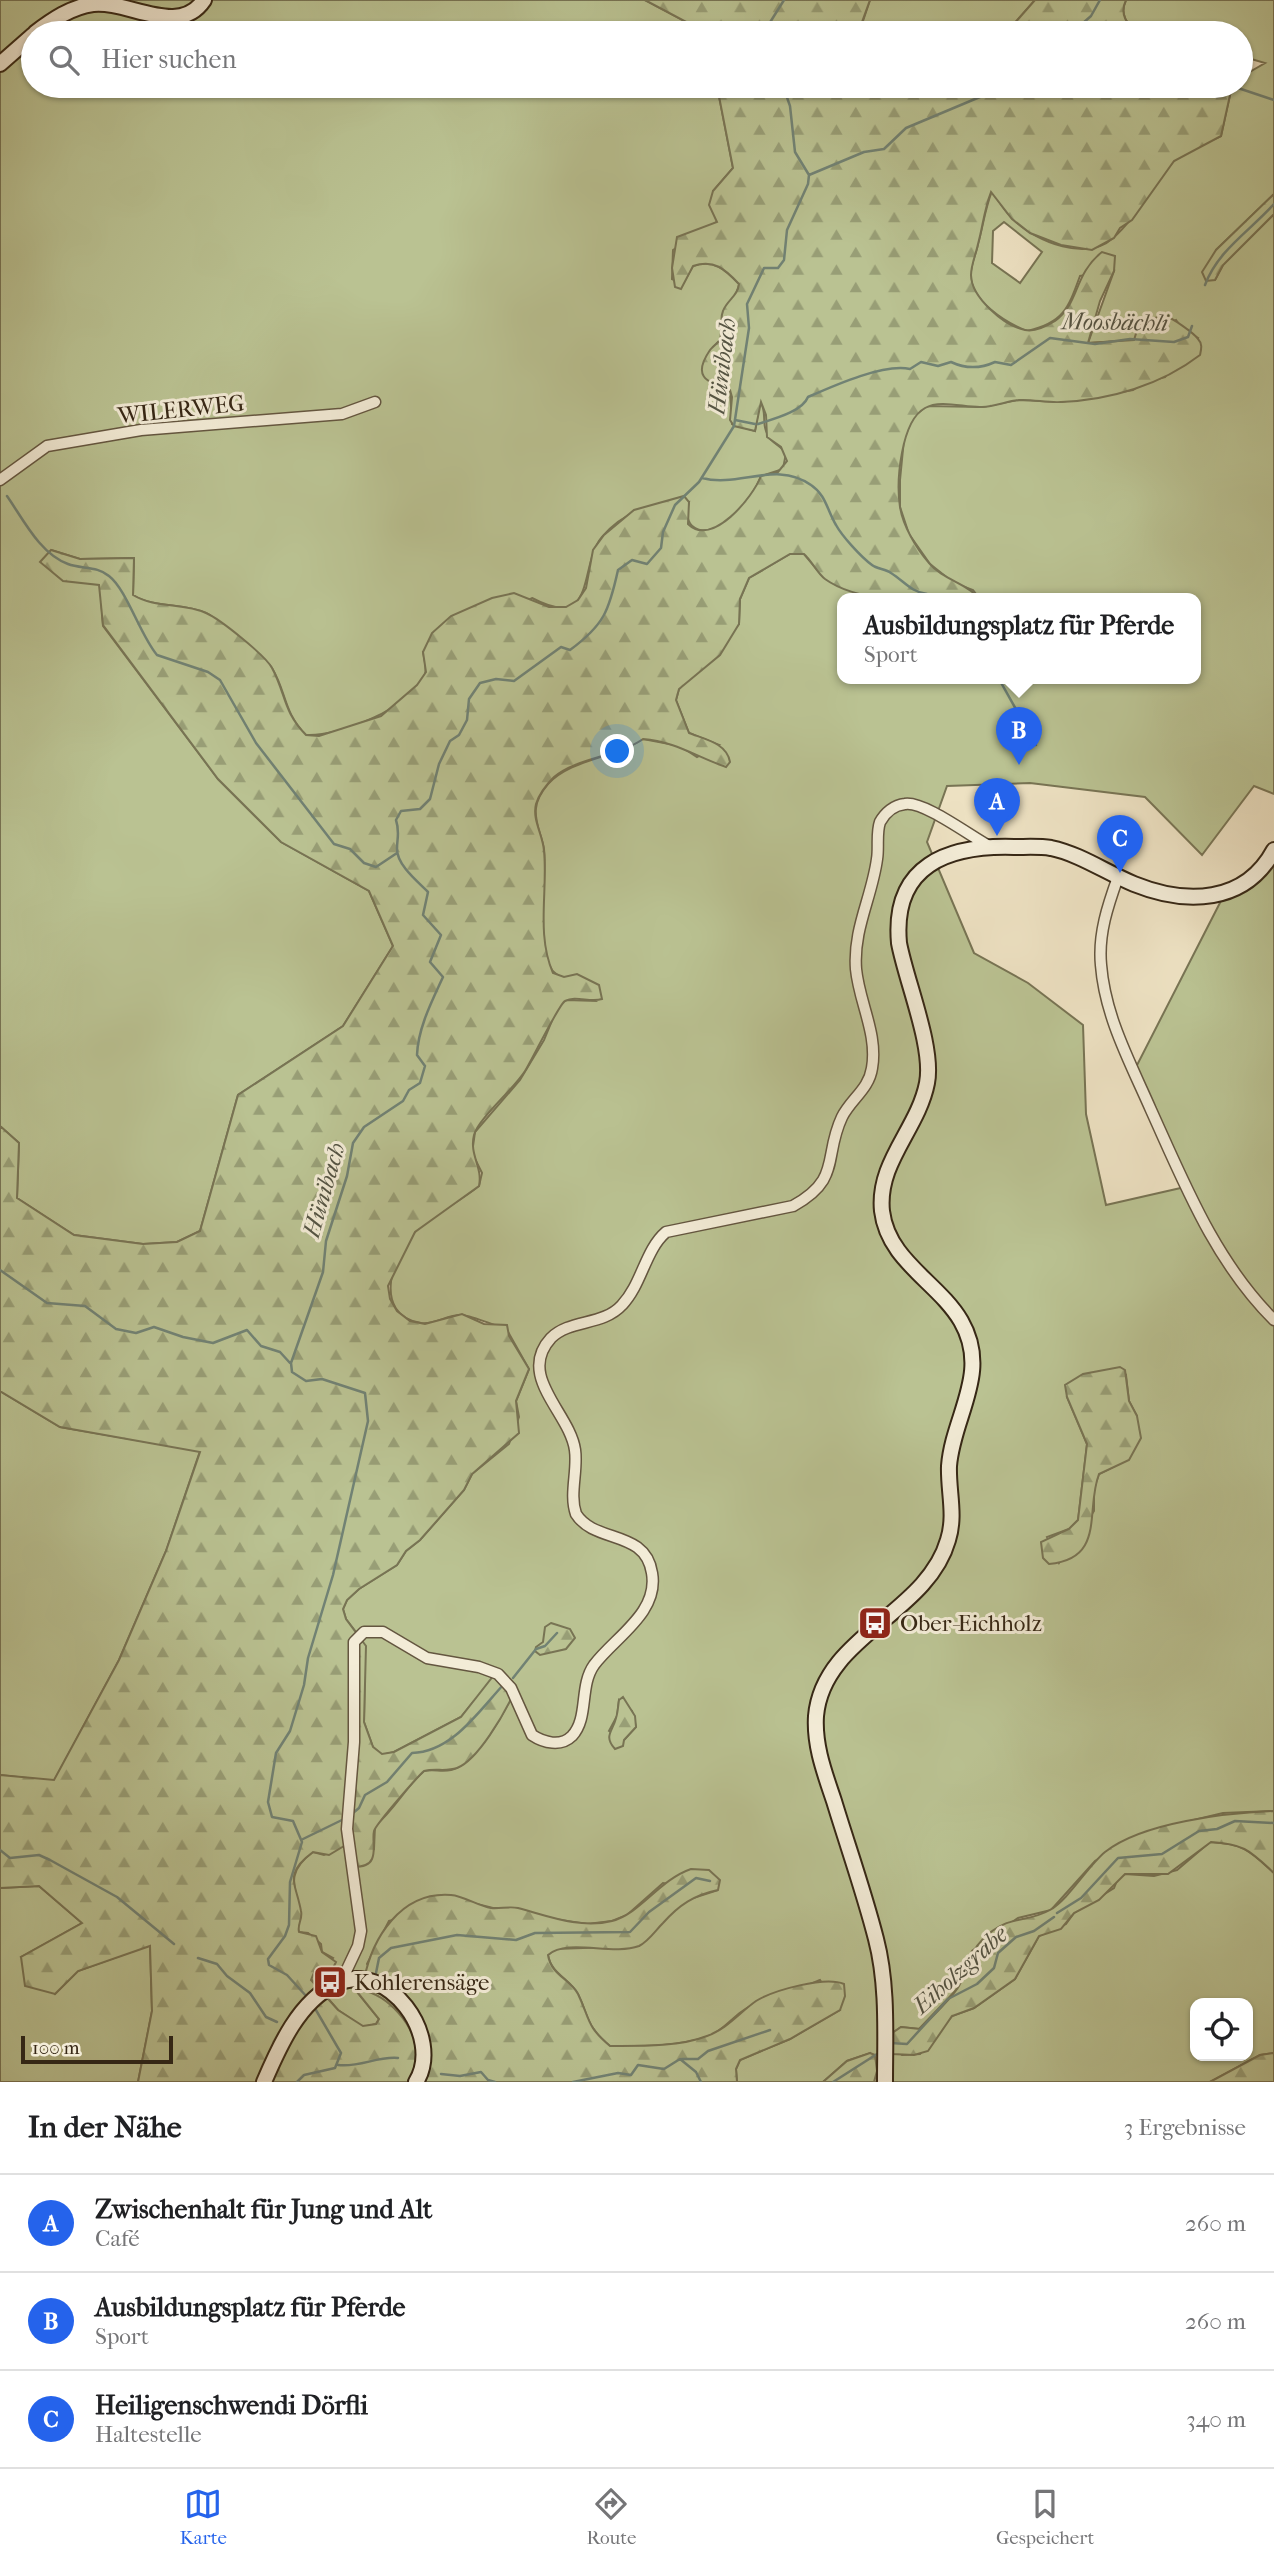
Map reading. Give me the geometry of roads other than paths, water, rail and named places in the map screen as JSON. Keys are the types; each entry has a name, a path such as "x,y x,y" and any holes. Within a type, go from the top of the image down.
{"street":[{"path":"53,21 63,14 90,5 123,6 173,18 195,11 204,0"},
{"path":"0,64 21,45"},
{"name":"WILERWEG","path":"0,480 47,446 141,430 342,414 375,402"},
{"path":"341,1982 358,1946 360,1931 346,1829 354,1742 354,1643 364,1632 383,1632 427,1658 491,1671 511,1688 532,1735 554,1743 564,1741 573,1734 579,1726 583,1691 590,1671 644,1612 650,1599 653,1579 650,1563 638,1547 586,1526 576,1514 576,1452 563,1419 542,1385 540,1367 545,1346 560,1331 601,1319 621,1306 636,1286 656,1243 666,1232 793,1206 810,1195 826,1176 842,1117 865,1088 872,1070 871,1034 856,969 856,941 877,859 879,828 890,810 902,804 922,807 989,846"},
{"path":"885,2082 884,1992 879,1950 819,1753 816,1715 820,1696 832,1671 932,1572 949,1537 952,1514 949,1466 973,1378 972,1352 961,1321 892,1242 884,1219 882,1200 887,1171 922,1100 928,1081 927,1060 899,943 898,926 903,902 916,878 938,859 957,850 989,846 1049,848 1118,877 1167,893 1203,896 1226,893 1257,876 1274,850"},
{"path":"1118,877 1104,922 1101,954 1108,1006 1209,1234 1235,1275 1274,1320"},
{"path":"264,2082 291,2028 323,1992 341,1982 357,1980 372,1983 390,1993 408,2010 420,2029 425,2049 422,2071 416,2082"}],"waterway":[{"name":"Hünibach","path":"771,21 784,0"},
{"path":"1085,21 1100,0"},
{"path":"1253,93 1274,100"},
{"name":"Hünibach","path":"307,1997 287,1975 269,1965 268,1959 285,1936 289,1925 290,1882 302,1842 293,1821 272,1817 268,1802 276,1753 290,1731 333,1575 368,1421 365,1393 322,1379 306,1381 292,1372 291,1363 323,1272 326,1241 347,1176 353,1143 364,1127 403,1101 409,1090 420,1083 425,1066 417,1055 420,1035 443,977 430,962 441,935 423,915 428,892 400,861 396,820 401,811 420,809 430,799 439,764 450,741 459,735 467,720 469,699 480,683 496,679 514,681 561,647 570,650 598,625 608,607 618,570 632,560 647,564 661,548 663,532 675,505 699,482 734,426 749,328 747,304 764,268 778,268 784,260 787,230 808,184 809,175 795,152 787,98"},
{"path":"809,175 864,152 884,149 906,128 977,98"},
{"name":"Moosbächli","path":"1205,285 1226,251 1274,204"},
{"name":"Moosbächli","path":"758,424 793,411 808,397 873,372 910,369 921,362 938,366 951,362 968,367 985,366 995,362 1011,365 1050,338 1095,344 1130,339 1174,342 1188,337 1192,326"},
{"name":"Moosbächli","path":"735,420 755,424"},
{"path":"702,478 730,480 771,474 798,478 820,493 839,530 868,561 921,593"},
{"path":"7,496 33,535 49,552 68,564 105,573 116,583 157,655 208,672 220,680 256,743 334,844 350,849 364,863 376,867 397,853"},
{"path":"1002,684 1036,745"},
{"path":"0,1270 47,1303 85,1306 116,1329 136,1333 154,1327 213,1343 247,1330 261,1346 280,1352 290,1363"},
{"path":"513,1678 536,1649 545,1646 557,1633"},
{"path":"353,1813 359,1808 365,1795 387,1782 412,1753 440,1746 463,1729 504,1684"},
{"path":"303,1839 344,1819"},
{"name":"Eiholzgrabe","path":"1057,1913 1081,1898 1118,1858 1162,1854 1199,1831 1217,1829 1235,1821 1274,1823"},
{"path":"0,1850 10,1858 39,1855 50,1860 117,1897 174,1944"},
{"path":"375,1978 379,1958 391,1948 457,1935 516,1940 535,1933 630,1932 649,1912 696,1878 710,1881"},
{"name":"Eiholzgrabe","path":"891,2043 907,2044 948,1999 977,1984 994,1968 998,1953 1016,1937 1034,1931 1054,1917"},
{"path":"198,1958 217,1964 227,1976 250,1993 266,2017 277,2022"},
{"name":"Hünibach","path":"297,2082 304,2075 335,2068 341,2053 313,2005"},
{"name":"Eiholzgrabe","path":"682,2059 698,2059 708,2051 770,2030"},
{"name":"Eiholzgrabe","path":"833,2082 877,2054"},
{"name":"Eiholzgrabe","path":"338,2065 398,2058"},
{"name":"Eiholzgrabe","path":"573,2082 618,2073 631,2075 638,2065 664,2069 680,2059 696,2072 701,2082"},
{"name":"Eiholzgrabe","path":"441,2074 460,2076 481,2072 488,2080 495,2082"}],"place":[{"name":"Ausbildungsplatz für Pferde","path":"1019,765"},
{"name":"Zwischenhalt für Jung und Alt","path":"997,836"},
{"name":"Heiligenschwendi Dörfli","path":"1120,873"},
{"name":"Ober-Eichholz","path":"875,1623"},
{"name":"Kohlerensäge","path":"330,1982"}]}
